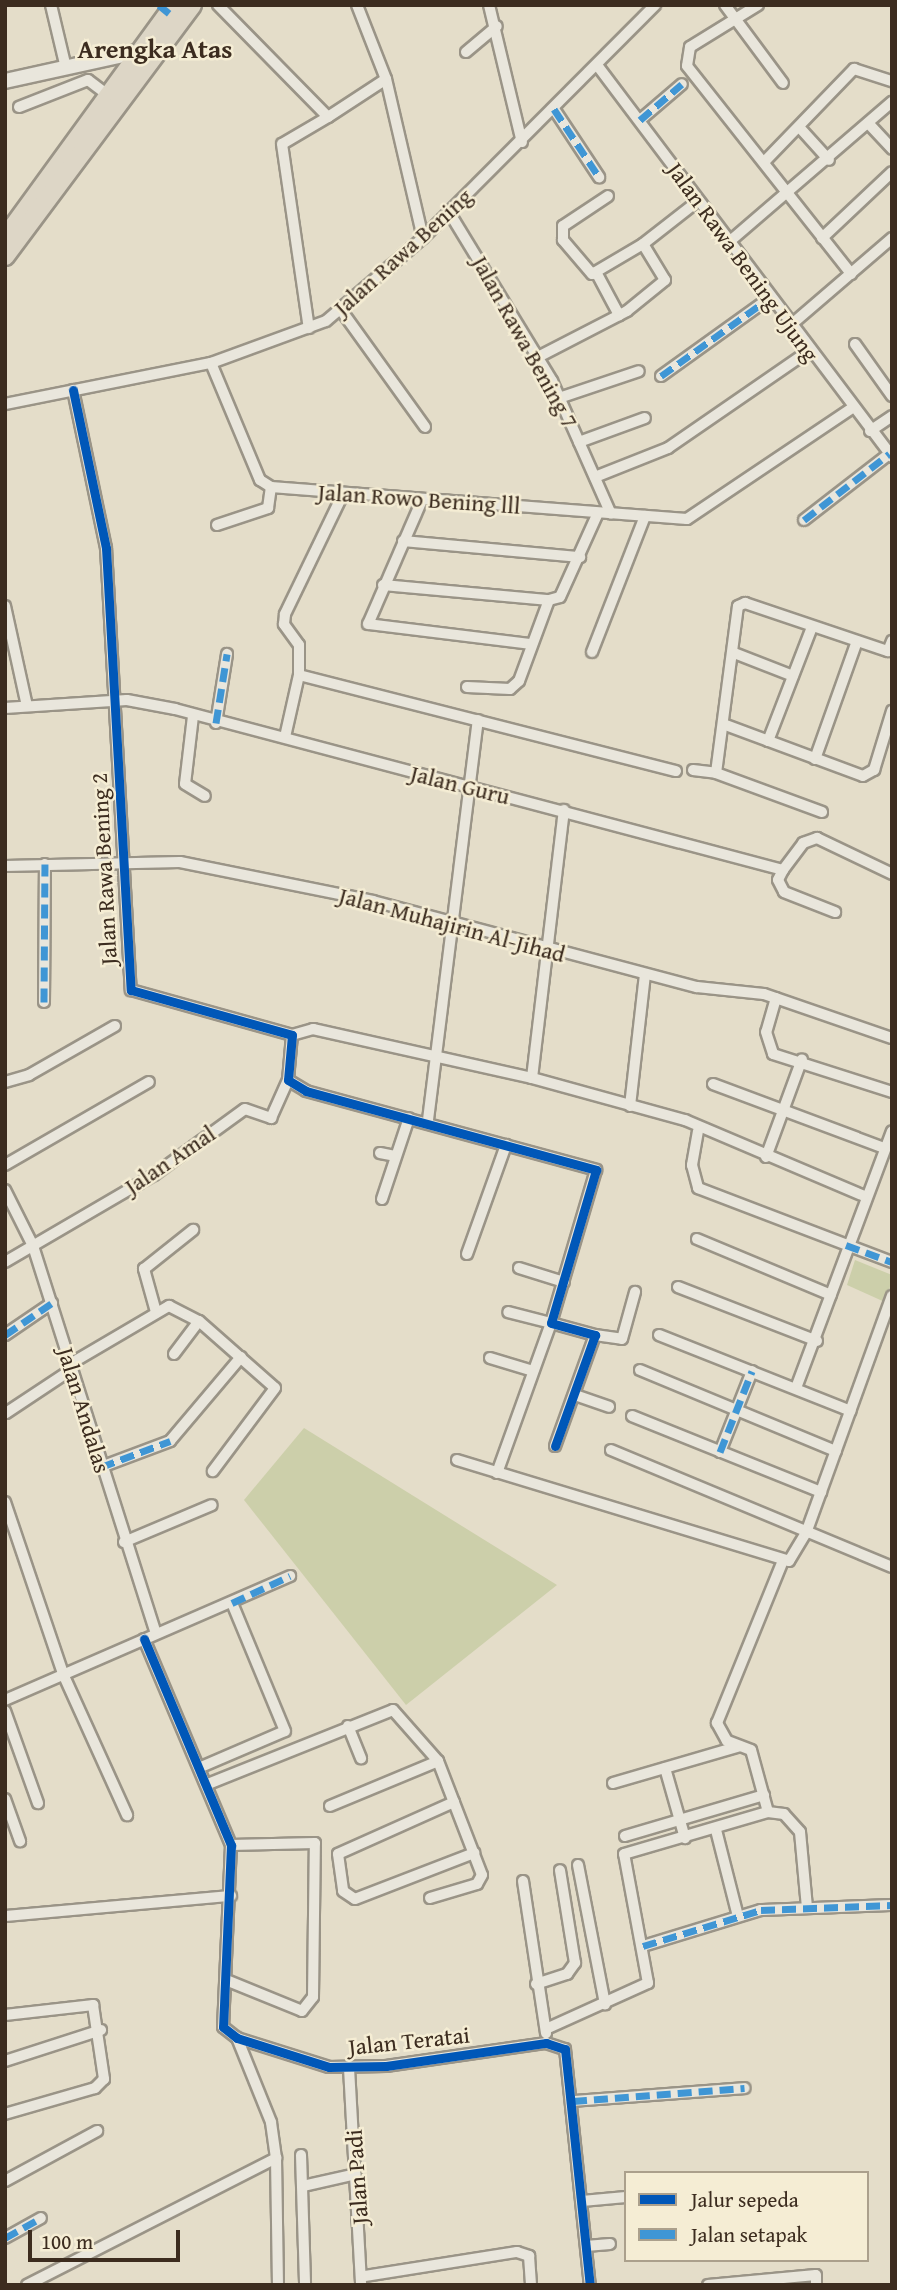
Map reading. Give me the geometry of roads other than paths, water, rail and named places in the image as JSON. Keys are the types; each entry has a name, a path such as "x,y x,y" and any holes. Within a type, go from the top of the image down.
{"main road":[{"path":"5,256 192,5"},
{"path":"5,238 142,51 167,8"}],"street":[{"path":"51,5 66,68"},
{"path":"218,5 328,117"},
{"path":"357,5 386,79 423,238"},
{"path":"489,5 497,26 522,142"},
{"name":"Jalan Rawa Bening","path":"5,404 211,363 309,328 341,310 423,238 522,142 655,5"},
{"path":"725,5 783,83"},
{"path":"758,5 690,47 687,66 766,160 851,274"},
{"path":"466,52 497,26"},
{"path":"5,81 142,51"},
{"name":"Jalan Rawa Bening Ujung","path":"597,65 792,324 807,352 890,455"},
{"path":"766,160 800,128 854,69 892,81"},
{"path":"309,328 282,144 386,79"},
{"path":"19,107 80,81 109,96"},
{"path":"640,120 682,84"},
{"path":"729,242 792,194 892,102"},
{"path":"554,109 599,177"},
{"path":"869,124 892,149"},
{"path":"800,128 828,160"},
{"path":"822,237 892,172"},
{"path":"608,196 562,233 586,271 596,272 643,244 698,201"},
{"name":"Jalan Rawa Bening 7","path":"449,212 538,357 611,514"},
{"path":"792,324 892,238"},
{"path":"538,357 619,315 665,280 643,244"},
{"path":"596,272 619,315"},
{"path":"661,376 771,297"},
{"path":"341,310 425,427"},
{"path":"855,344 892,396"},
{"path":"594,477 668,448 807,352"},
{"path":"211,363 260,480 271,487 268,508 217,525"},
{"path":"559,398 639,371"},
{"name":"Jalan Rawa Bening 2","path":"73,390 106,548 131,990 292,1035"},
{"name":"Jalan Rowo Bening lll","path":"271,487 687,519 705,511 851,409"},
{"path":"870,431 892,416"},
{"path":"579,442 645,418"},
{"path":"804,520 890,455"},
{"path":"285,737 299,675 299,645 284,624 285,614 343,494"},
{"path":"422,500 366,619 373,628 531,644"},
{"path":"383,585 549,600 560,597 598,513"},
{"path":"592,652 645,516"},
{"path":"403,541 580,557"},
{"path":"467,687 514,686 549,600"},
{"path":"716,773 734,653 735,611 746,603 812,627 890,648"},
{"path":"5,606 27,706"},
{"path":"768,741 812,627"},
{"path":"815,758 857,641"},
{"path":"734,653 793,676"},
{"path":"216,723 227,654"},
{"path":"299,675 676,771"},
{"name":"Jalan Guru","path":"5,708 114,701 193,716 285,737 468,789 564,810 783,870"},
{"path":"723,724 869,775 892,711"},
{"path":"193,716 185,784 205,796"},
{"path":"428,1120 478,720"},
{"path":"693,770 716,773 822,812"},
{"path":"532,1079 564,810"},
{"path":"835,912 784,892 778,880 803,843 817,838 892,874"},
{"name":"Jalan Muhajirin Al-Jihad","path":"5,866 124,859 180,862 451,923 645,975 776,998 892,1038"},
{"path":"44,1002 45,864"},
{"path":"630,1106 645,975"},
{"path":"776,998 765,1044 773,1054 802,1059 892,1092"},
{"path":"5,1082 29,1075 114,1026"},
{"path":"498,1473 551,1323 596,1170 428,1120 409,1118 306,1091 288,1080 292,1035 313,1029 532,1079 685,1120 698,1131 866,1197"},
{"path":"766,1157 786,1110 802,1059"},
{"name":"Jalan Amal","path":"33,1246 154,1175 245,1110 271,1118 288,1080"},
{"path":"5,1165 149,1082"},
{"path":"713,1084 884,1148"},
{"path":"382,1199 409,1118"},
{"path":"698,1131 692,1165 698,1188 892,1262"},
{"path":"796,1388 817,1341 846,1245 892,1131"},
{"path":"467,1254 506,1145"},
{"path":"380,1153 395,1156"},
{"name":"Jalan Andalas","path":"5,1190 33,1246 100,1467 156,1633"},
{"path":"156,1312 144,1269 193,1230"},
{"path":"697,1239 831,1295"},
{"path":"5,1262 33,1246"},
{"path":"519,1268 564,1282"},
{"path":"678,1287 817,1341"},
{"path":"508,1312 595,1335 622,1339 635,1292"},
{"path":"457,1460 782,1563 794,1558 806,1533 892,1296"},
{"path":"5,1335 52,1303"},
{"path":"6,1413 156,1312 176,1306 199,1321 271,1382 275,1394 213,1471"},
{"path":"174,1354 199,1321"},
{"path":"555,1446 595,1335"},
{"path":"659,1335 850,1411"},
{"path":"100,1467 170,1441 241,1357"},
{"path":"490,1358 533,1371"},
{"path":"640,1370 735,1413 836,1451"},
{"path":"720,1452 752,1371"},
{"path":"575,1395 609,1407"},
{"path":"632,1416 821,1492"},
{"path":"611,1450 892,1567"},
{"path":"5,1502 64,1676 127,1815"},
{"path":"124,1542 212,1505"},
{"path":"768,1812 756,1760 740,1746 721,1736 717,1723 782,1563"},
{"path":"5,1700 290,1576"},
{"path":"201,1767 285,1731 232,1603"},
{"path":"144,1639 201,1767 231,1845 226,1980 219,2012 223,2027 237,2038 271,2122 276,2158 278,2285"},
{"path":"208,1784 393,1710 438,1761 482,1880 430,1898"},
{"path":"5,1711 38,1803"},
{"path":"348,1726 361,1758"},
{"path":"613,1783 740,1746"},
{"path":"330,1806 438,1761"},
{"path":"665,1768 685,1838"},
{"path":"625,1836 764,1796"},
{"path":"5,1799 20,1841"},
{"path":"454,1802 338,1854 343,1891 355,1899 474,1853"},
{"path":"546,2029 648,1983 624,1854 716,1830 768,1812 784,1814 800,1832 807,1908"},
{"path":"716,1830 738,1916"},
{"path":"226,1980 302,2011 313,1997 315,1843 231,1845"},
{"path":"578,1865 605,2004"},
{"path":"536,1984 567,1974 575,1963 560,1870"},
{"path":"523,1881 536,1984 547,2043 570,2055 590,2285"},
{"path":"5,1916 231,1896"},
{"path":"643,1945 738,1916 807,1908 892,1905"},
{"path":"5,2015 93,2005 101,2030 100,2084 5,2114"},
{"path":"5,2061 101,2030"},
{"name":"Jalan Teratai","path":"237,2038 349,2068 547,2043"},
{"name":"Jalan Padi","path":"349,2068 363,2280"},
{"path":"573,2101 745,2088"},
{"path":"5,2181 97,2132"},
{"path":"302,2155 305,2285"},
{"path":"27,2285 276,2158"},
{"path":"303,2186 356,2174"},
{"path":"582,2201 624,2197"},
{"path":"5,2238 41,2218"},
{"path":"586,2246 610,2244"},
{"path":"363,2280 517,2252 529,2256 531,2285"},
{"path":"708,2285 816,2280"}],"district":[{"name":"Arengka Atas","path":"155,49"}]}
